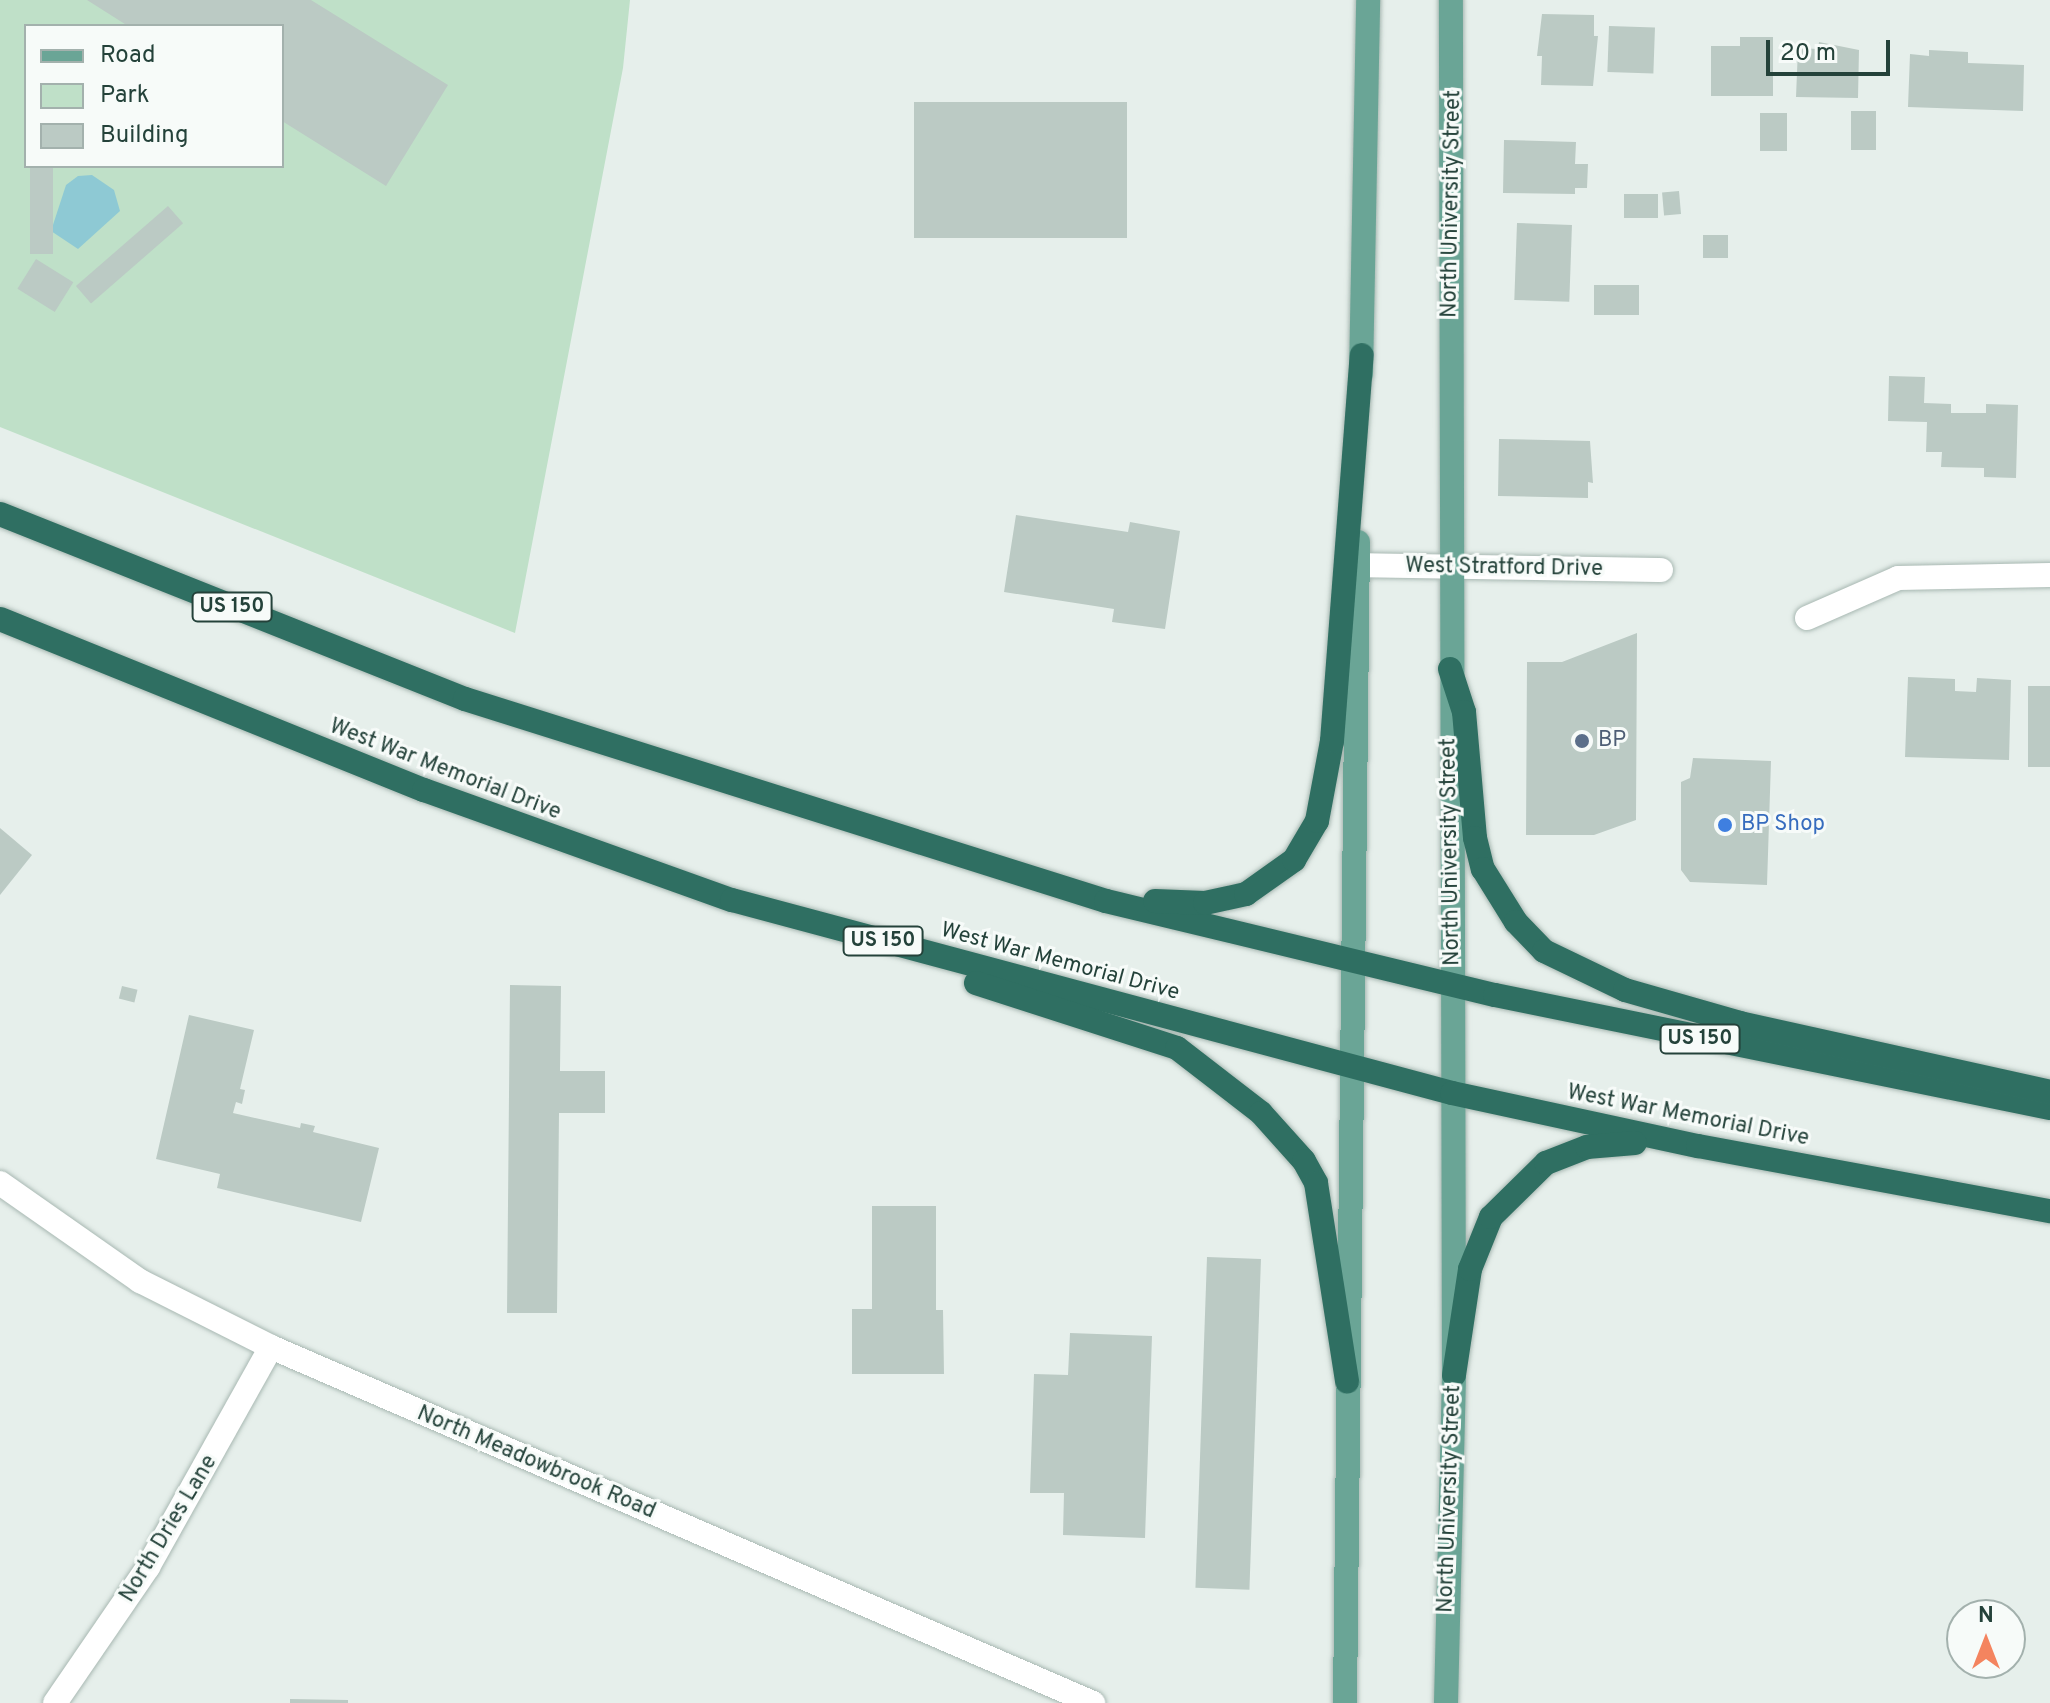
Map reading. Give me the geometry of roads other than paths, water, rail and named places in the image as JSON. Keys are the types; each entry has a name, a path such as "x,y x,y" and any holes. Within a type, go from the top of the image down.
{"highway":[{"path":"1106,901 1205,903 1232,898 1267,882 1300,852 1325,793 1352,565 1362,355"},
{"name":"US 150","path":"0,514 465,699 1106,901 1453,986 1876,1077 2050,1108"},
{"name":"West War Memorial Drive","path":"0,619 437,795 732,900 1452,1093 1726,1152 2050,1211"},
{"path":"1450,669 1464,712 1475,838 1483,869 1509,912 1544,951 1625,990 1740,1023 2050,1092"},
{"path":"732,900 885,955 1155,1038 1226,1082 1294,1148 1316,1183 1347,1382"},
{"path":"1454,1375 1480,1240 1491,1217 1534,1171 1566,1153 1600,1144 1726,1152"}],"main road":[{"path":"1362,355 1368,0"},
{"name":"North University Street","path":"1446,1703 1454,1375 1448,567 1451,0"},
{"path":"1345,1703 1352,962 1352,565"}],"street":[{"name":"West Stratford Drive","path":"1352,565 1661,570"},
{"path":"1807,618 1898,578 2050,575"},
{"name":"North Meadowbrook Road","path":"0,1183 140,1281 271,1347 1093,1703"},
{"name":"North Dries Lane","path":"55,1703 148,1567 271,1347"}],"water":[{"path":"92,175 114,190 120,211 78,249 51,231 66,185 78,176"}],"place":[{"name":"BP","path":"1582,741"},
{"name":"BP Shop","path":"1725,825"}]}
